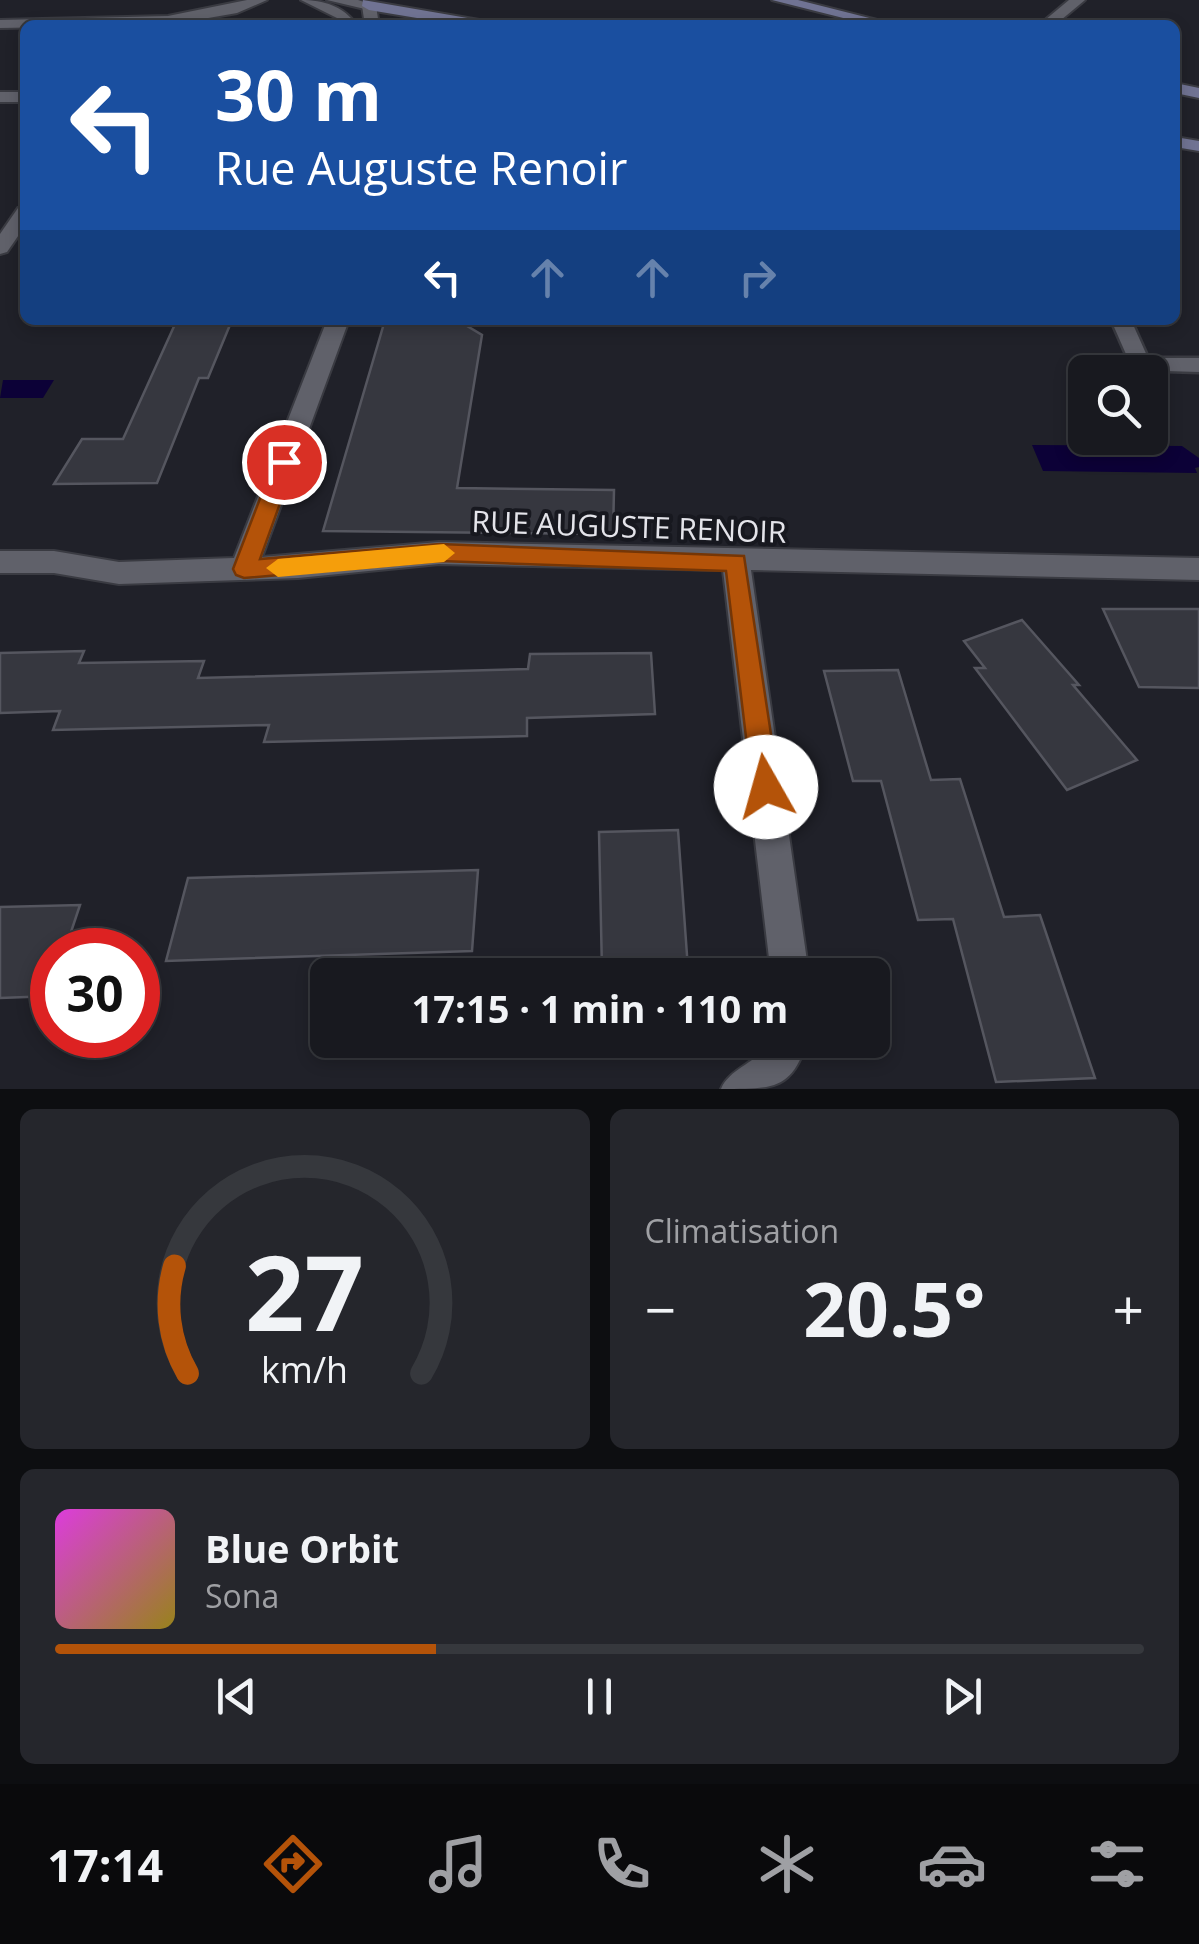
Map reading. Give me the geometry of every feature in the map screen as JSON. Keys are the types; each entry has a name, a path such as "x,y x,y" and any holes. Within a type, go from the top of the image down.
{"main road":[{"path":"779,0 868,20"},
{"path":"369,3 456,20"}],"street":[{"path":"128,20 228,13 260,0"},
{"path":"308,0 342,14 346,20"},
{"path":"334,0 369,3"},
{"path":"1052,20 1075,1"},
{"path":"0,248 20,219"},
{"path":"244,569 336,325"},
{"name":"RUE AUGUSTE RENOIR","path":"0,562 54,562 119,573 244,569 440,553 1199,569"},
{"path":"736,562 788,958"},
{"path":"742,1089 781,1064 783,1058"}],"lane":[{"path":"1123,325 1140,366 1199,365"}],"shaded area":[{"path":"3,380 54,380 43,398 0,398"},
{"path":"1032,445 1068,445 1068,455 1168,455 1168,446 1182,446 1199,458 1197,473 1043,471"}],"building":[{"path":"175,325 230,325 208,378 199,378 157,483 54,484 82,439 123,439"},
{"path":"384,325 465,325 482,335 457,488 614,490 613,534 323,531"},
{"path":"1103,609 1199,609 1199,688 1139,687"},
{"path":"1022,620 1137,760 1067,790 975,668 985,668 964,641"},
{"path":"84,651 79,663 204,661 198,678 528,669 530,654 651,653 655,714 527,718 527,736 264,742 269,725 53,730 60,711 0,713 0,653"},
{"path":"898,670 931,780 960,779 1004,917 1040,915 1095,1078 996,1082 953,919 918,920 881,781 853,781 824,671"},
{"path":"678,830 687,958 602,958 599,832"},
{"path":"478,870 472,951 166,961 188,878"},
{"path":"80,905 72,928 30,928 30,997 0,998 0,907"}],"slow traffic":[{"path":"278,568 444,553"}],"route":[{"path":"284,462 244,569 440,553 736,562 766,787"}]}
